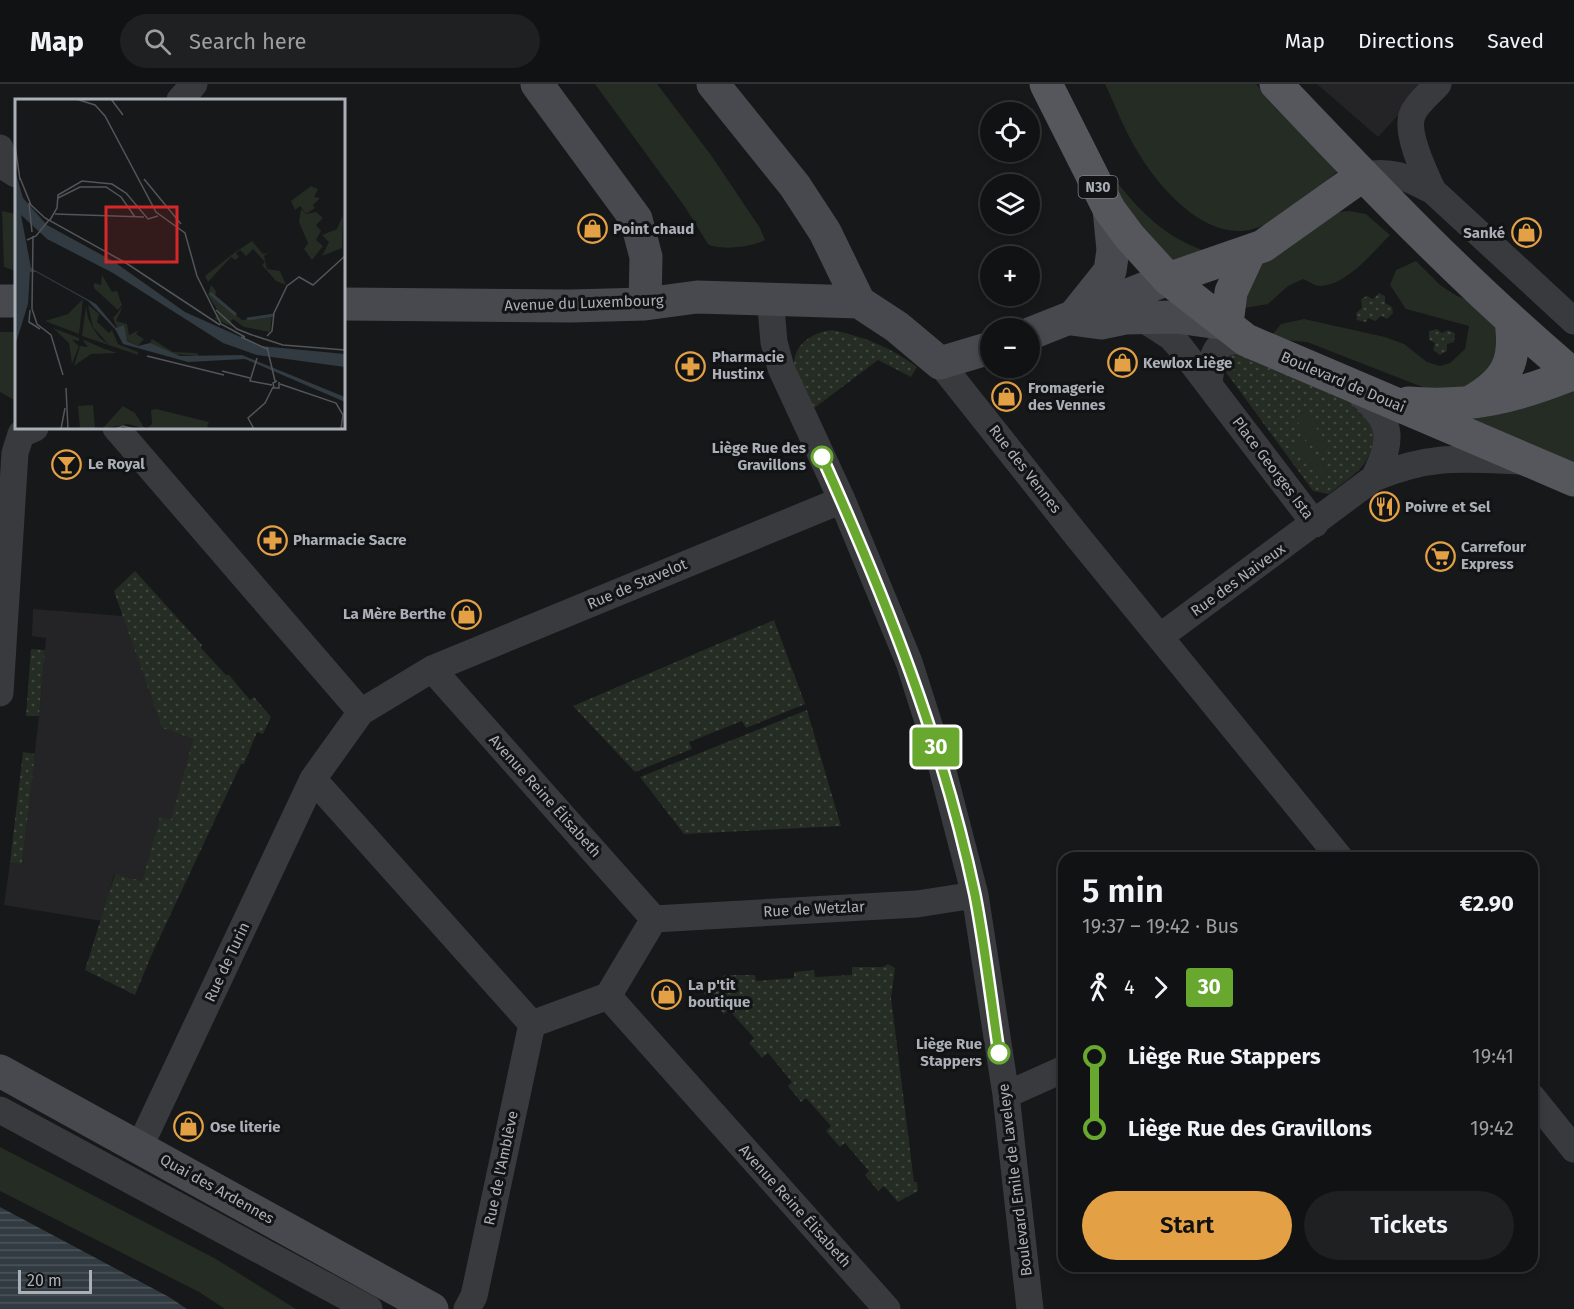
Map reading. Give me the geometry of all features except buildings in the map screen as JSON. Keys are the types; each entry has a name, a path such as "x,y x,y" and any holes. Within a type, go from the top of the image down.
{"main road":[{"name":"N30","path":"1046,84 1109,209 1136,245 1168,279"},
{"path":"1276,84 1363,175 1511,321 1573,374"},
{"path":"1168,279 1263,246 1363,175"},
{"path":"1237,332 1231,292 1250,251"},
{"name":"Boulevard de Douai","path":"1168,279 1237,332 1388,402 1574,480"},
{"path":"1470,402 1502,379 1510,362 1514,340 1511,321"},
{"path":"1388,402 1427,404 1502,399 1573,374"}],"street":[{"path":"181,99 194,84"},
{"path":"537,84 636,219 646,257 645,304"},
{"path":"713,84 795,186 825,232 859,302"},
{"path":"1433,191 1414,143 1411,124 1412,113 1438,84"},
{"path":"0,147 8,169 15,173"},
{"path":"1363,175 1385,172 1405,177 1433,191 1573,320"},
{"path":"1071,320 1110,271 1113,250 1109,209"},
{"path":"1040,330 1071,320 1168,279"},
{"name":"Avenue du Luxembourg","path":"345,304 570,306 645,304 697,297 770,297 859,302"},
{"name":"Boulevard Emile de Laveleye","path":"770,297 774,342 781,369 842,500 909,662 939,756 975,895 1006,1095 1030,1309"},
{"name":"Rue des Vennes","path":"859,302 897,327 940,363 1078,537 1335,852"},
{"path":"1071,320 1101,323 1140,317 1176,317 1237,332"},
{"name":"Place Georges Ista","path":"1140,317 1171,337 1198,372 1209,382 1315,524 1374,478 1387,453 1387,430 1373,405 1352,386"},
{"path":"1209,382 1213,355 1218,346 1237,332"},
{"path":"940,363 980,351"},
{"path":"117,429 361,712"},
{"path":"0,693 26,436"},
{"name":"Boulevard de Douai","path":"1374,478 1407,464 1446,458 1532,462"},
{"name":"Rue de Stavelot","path":"432,669 842,500"},
{"name":"Rue des Naiveux","path":"1161,636 1315,524"},
{"path":"432,669 361,712 313,778 532,1024 608,996 654,919"},
{"name":"Avenue Reine Élisabeth","path":"432,669 654,919"},
{"name":"Rue de Turin","path":"140,1146 313,778"},
{"name":"Rue de Wetzlar","path":"654,919 917,904 975,895"},
{"name":"Avenue Reine Élisabeth","path":"608,996 887,1309"},
{"name":"Rue de l'Amblève","path":"467,1309 474,1296 532,1024"},
{"name":"Quai des Ardennes","path":"0,1071 140,1146 432,1309"},
{"path":"1006,1095 1058,1072"},
{"path":"1538,1104 1574,1149"},
{"path":"0,1110 369,1309"}],"shaded area":[{"path":"595,84 657,84 711,155 760,228 765,240 753,245 736,247 708,244 685,207"},
{"path":"1105,84 1256,84 1276,109 1339,170 1299,204 1277,219 1253,229 1236,231 1219,228 1187,210 1159,182 1134,146"},
{"path":"1317,84 1427,84 1378,137"},
{"path":"1112,176 1144,213 1156,223 1181,241 1212,253 1174,265 1160,254 1107,178"},
{"path":"2,211 15,214 15,271 4,267"},
{"path":"1349,211 1366,214 1390,235 1367,259 1340,280 1320,286 1303,279 1288,286 1268,304 1244,308 1255,265 1337,212"},
{"path":"1416,261 1440,285 1457,296 1482,305 1500,328 1498,358 1468,391 1430,390 1307,342 1269,339 1281,324 1304,319 1385,337 1404,344 1427,362 1440,366 1450,363 1465,349 1469,326 1406,309 1390,285 1396,270"},
{"path":"1379,293 1385,296 1385,303 1392,307 1393,313 1387,319 1381,316 1375,321 1368,318 1366,322 1357,320 1356,313 1362,308 1361,299 1367,296 1373,299"},
{"path":"1437,329 1442,333 1448,330 1455,333 1454,342 1447,344 1447,351 1440,355 1433,350 1435,343 1429,340 1429,331"},
{"path":"832,330 877,344 917,367 911,377 878,360 813,409 796,376 795,357 806,340 818,333"},
{"path":"0,332 15,332 15,400 0,392"},
{"path":"1236,352 1362,408 1376,426 1371,451 1356,473 1329,494 1313,491 1223,368 1222,358"},
{"path":"1574,388 1574,463 1463,416"},
{"path":"1304,411 1329,446 1321,453 1295,418"},
{"path":"1304,439 1329,474 1320,480 1295,445"},
{"path":"135,571 226,675 229,675 250,700 254,697 271,717 263,734 257,732 244,764 241,764 135,995 85,970 115,874 142,881 160,817 171,820 193,739 162,728 114,591"},
{"path":"33,609 123,616 162,728 193,739 171,821 160,818 142,881 114,874 102,921 4,905 10,863 22,864 39,716 46,638 32,636"},
{"path":"774,620 805,704 746,728 742,721 689,742 692,749 635,772 573,706"},
{"path":"31,649 45,650 39,716 26,716"},
{"path":"807,710 841,826 684,834 640,777"},
{"path":"23,752 35,754 22,864 10,863"},
{"path":"888,964 895,968 891,998 914,1182 917,1182 918,1191 898,1202 884,1186 878,1191 865,1175 869,1171 845,1143 840,1147 826,1131 831,1126 806,1098 801,1102 788,1086 792,1082 768,1053 762,1058 749,1043 754,1038 729,1010 724,1014 704,993 725,975 755,975 756,981 794,978 794,972 814,970 815,977 852,975 852,967 883,967"},
{"path":"0,1147 216,1259 296,1309 225,1309 199,1292 0,1191"},
{"path":"0,1207 169,1297 187,1309 0,1309"}],"bus line":[{"name":"30","path":"822,457 909,662 939,756 975,895 999,1053"}],"place":[{"name":"Point chaud","path":"592,229"},
{"name":"Sanké","path":"1526,233"},
{"name":"Kewlox Liège","path":"1122,363"},
{"name":"Pharmacie Hustinx","path":"691,366"},
{"name":"Fromagerie des Vennes","path":"1007,397"},
{"name":"Liège Rue des Gravillons","path":"822,457"},
{"name":"Le Royal","path":"67,464"},
{"name":"Poivre et Sel","path":"1384,507"},
{"name":"Pharmacie Sacre","path":"272,540"},
{"name":"Carrefour Express","path":"1440,556"},
{"name":"La Mère Berthe","path":"467,614"},
{"name":"La p'tit boutique","path":"667,994"},
{"name":"Liège Rue Stappers","path":"999,1053"},
{"name":"Ose literie","path":"189,1127"}]}
